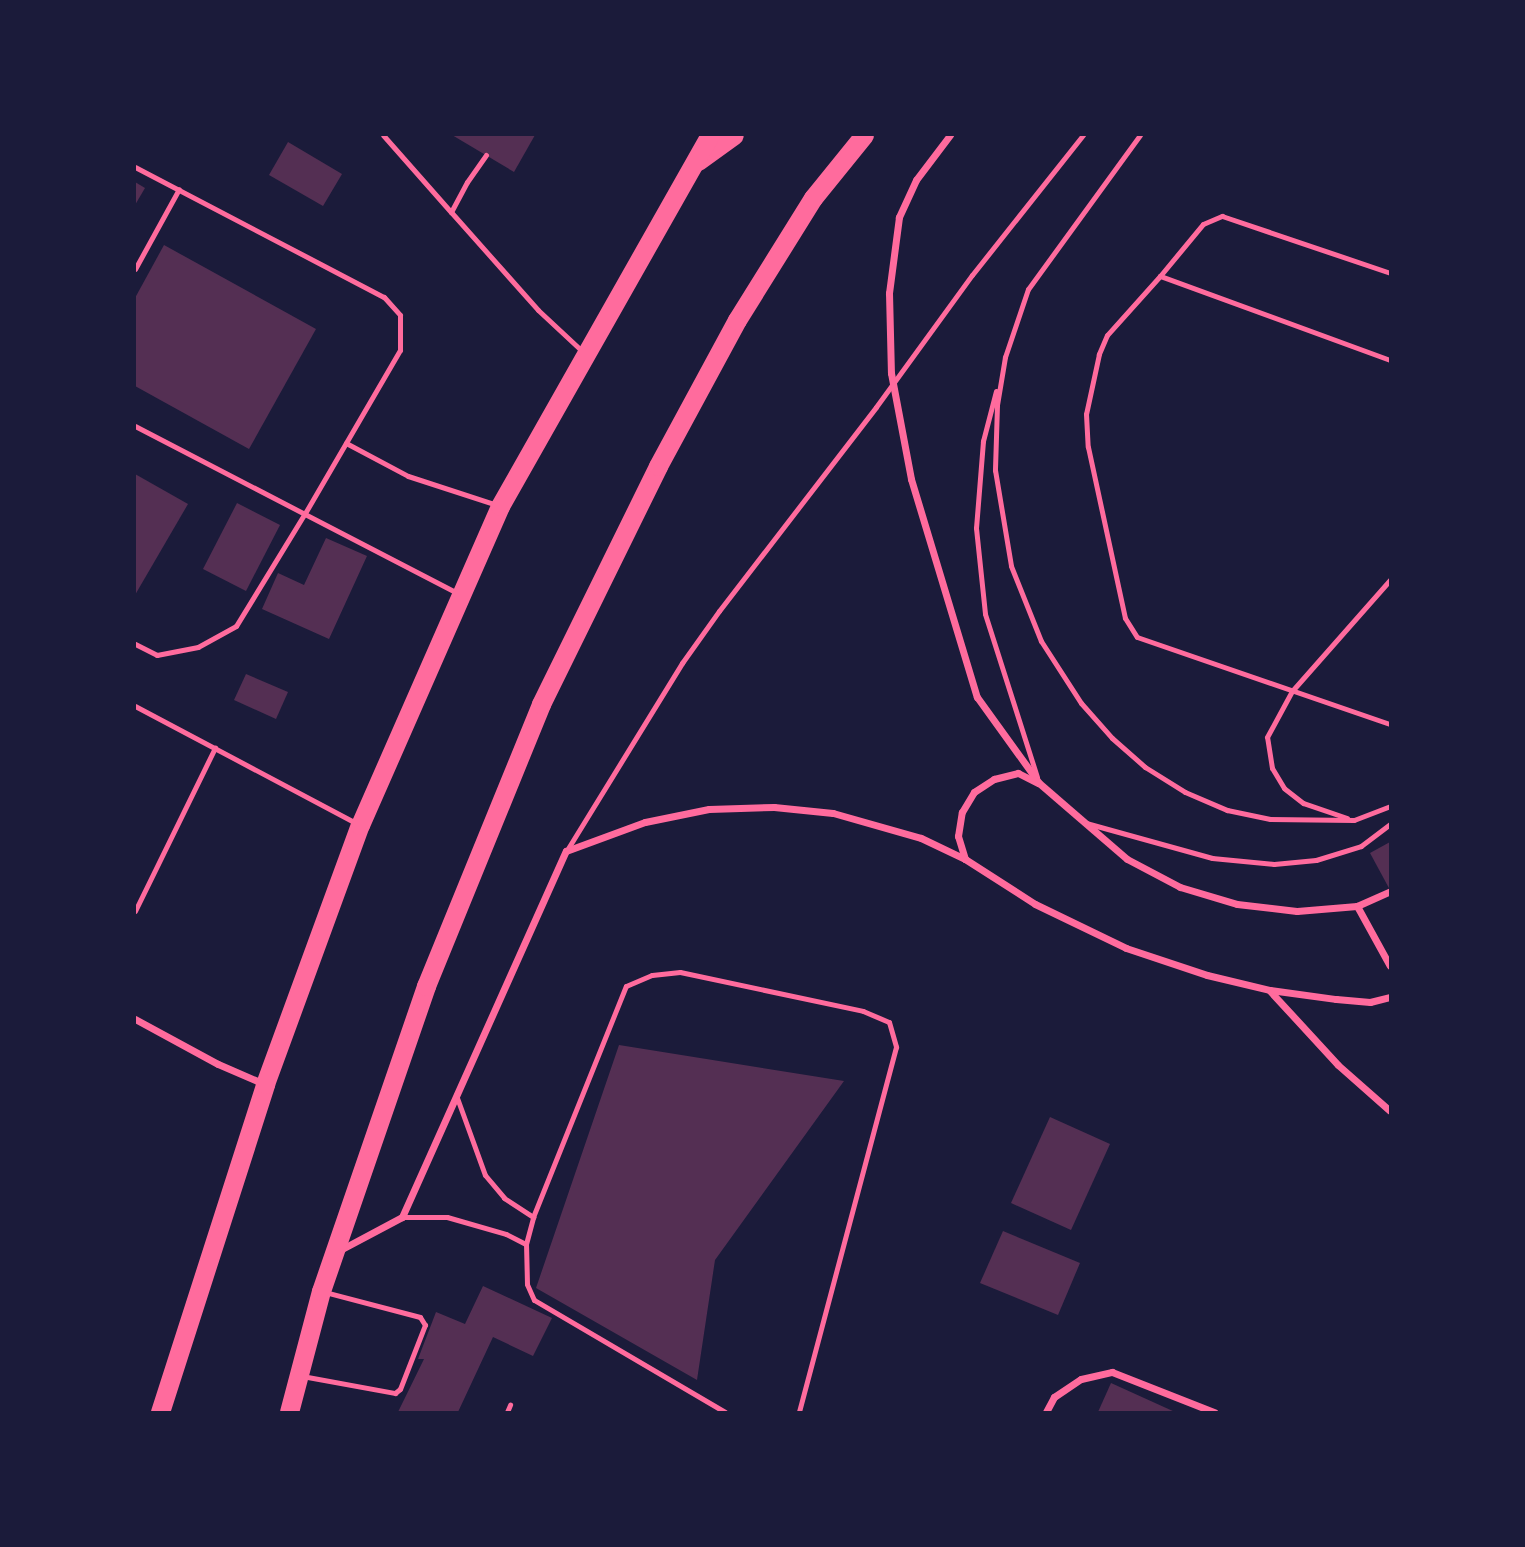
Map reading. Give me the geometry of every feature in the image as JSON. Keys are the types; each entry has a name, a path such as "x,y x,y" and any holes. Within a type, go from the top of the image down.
{"highway":[{"path":"160,1412 265,1084 360,825 500,506 710,135"},
{"path":"692,166 734,135"},
{"path":"289,1412 321,1291 426,986 541,704 658,466 737,320 813,198 864,135"}],"street":[{"path":"950,135 916,180 899,217 889,293 891,373 911,479 977,697 1039,783 1080,822 1127,859 1180,887 1237,904 1297,911 1357,905 1390,891"},
{"path":"965,859 958,836 962,812 974,792 994,779 1018,773 1039,783"},
{"path":"336,1252 402,1217 566,851 645,822 709,809 774,807 833,813 921,838 965,859 1035,904 1126,947 1206,975 1270,990 1370,1002 1390,997"},
{"path":"1357,905 1390,966"},
{"path":"1270,990 1338,1065 1390,1111"},
{"path":"135,1019 218,1064 265,1084"},
{"path":"1046,1412 1054,1397 1081,1379 1112,1372 1214,1412"}],"lane":[{"path":"383,135 538,310 586,354"},
{"path":"566,851 682,663 719,611 876,407 972,275 1083,135"},
{"path":"1039,783 1009,697 985,614 976,528 983,441 1005,357 1028,289 1140,135"},
{"path":"452,212 467,182 486,155"},
{"path":"135,167 384,297 400,315 400,350 306,513 236,626 198,647 157,655 135,644"},
{"path":"135,269 179,189"},
{"path":"1390,273 1222,216 1203,224 1107,335 1099,354 1086,414 1088,447 1125,618 1137,637 1390,724"},
{"path":"1160,276 1390,360"},
{"path":"1005,357 997,405 995,470 1011,566 1041,641 1081,703 1136,760 1185,792 1227,810 1270,819 1354,820 1390,806"},
{"path":"135,426 460,594"},
{"path":"346,443 408,477 500,506"},
{"path":"1354,820 1303,803 1284,788 1272,768 1267,737 1292,691 1390,580"},
{"path":"135,706 360,825"},
{"path":"135,911 215,748"},
{"path":"1080,822 1212,858 1274,864 1315,860 1361,846 1390,824"},
{"path":"725,1412 534,1300 527,1284 526,1244 533,1217 626,986 652,975 680,972 863,1011 889,1022 896,1047 799,1412"},
{"path":"456,1095 485,1175 504,1198 533,1217"},
{"path":"402,1217 447,1217 506,1234 526,1244"},
{"path":"299,1375 395,1393 400,1389 425,1325 420,1317 321,1291"},
{"path":"507,1412 510,1405"}],"building":[{"path":"452,135 535,135 514,172"},
{"path":"288,142 342,174 323,206 269,175"},
{"path":"135,182 145,188 135,205"},
{"path":"164,245 316,329 249,449 135,386 135,298"},
{"path":"135,474 188,504 135,595"},
{"path":"237,503 280,525 246,591 203,569"},
{"path":"326,538 367,556 329,639 262,609 278,573 304,585"},
{"path":"246,674 288,692 276,719 234,700"},
{"path":"1390,842 1390,890 1370,853"},
{"path":"619,1045 844,1081 715,1260 697,1380 536,1288"},
{"path":"1050,1117 1110,1144 1071,1230 1011,1203"},
{"path":"1003,1231 1080,1263 1058,1315 980,1283"},
{"path":"483,1286 552,1318 533,1356 493,1337 458,1412 398,1412 424,1359 418,1359 436,1312 465,1324"},
{"path":"1111,1383 1175,1412 1098,1412"}]}
